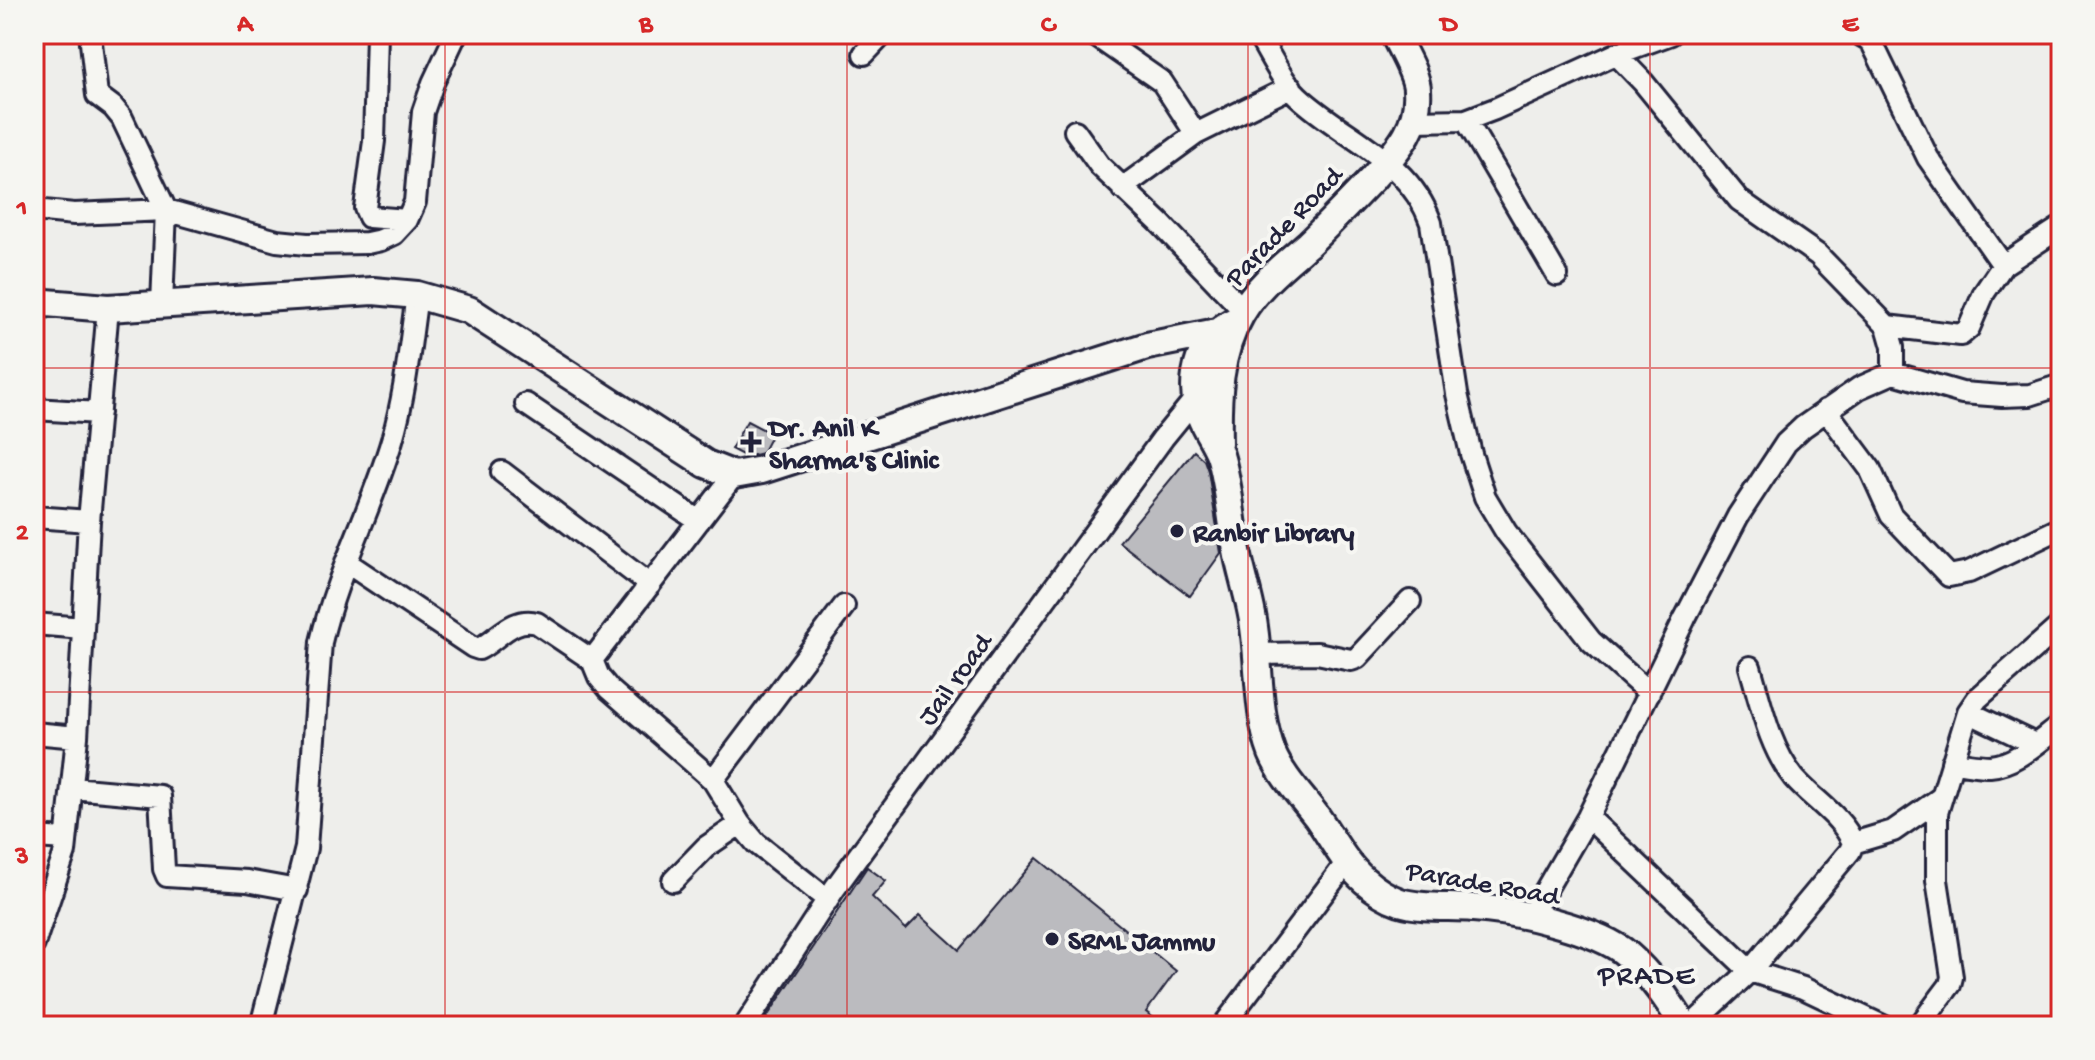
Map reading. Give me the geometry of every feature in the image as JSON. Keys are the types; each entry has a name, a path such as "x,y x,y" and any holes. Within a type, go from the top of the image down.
{"main road":[{"name":"Parade Road","path":"1196,396 1199,360 1207,343 1233,321 1256,291 1328,225 1401,147 1413,121 1418,91 1394,34"},
{"name":"Parade Road","path":"1382,165 1402,118 1408,67"},
{"path":"34,302 108,308 373,291 417,295 469,310 706,464 734,475 762,470 1233,321"},
{"name":"Parade Road","path":"1233,321 1220,372 1218,451 1254,626 1261,703 1272,752 1282,771 1347,862 1381,893 1401,902 1476,908 1530,917 1599,938 1626,953 1669,1001 1684,1026"},
{"path":"1196,396 1201,417 1218,451"}],"street":[{"path":"90,34 97,95 122,118 166,210 162,304"},
{"path":"377,34 374,141 365,208 369,217 407,220"},
{"path":"34,210 74,214 166,210 263,237 307,244 381,240 394,234 407,220 415,202 423,112 456,34"},
{"path":"864,54 883,34"},
{"path":"1093,34 1162,82 1196,134"},
{"path":"1257,34 1299,97 1382,165 1405,178 1421,198 1431,223 1457,394 1485,497 1506,532 1591,641 1649,693"},
{"path":"1413,121 1466,120 1616,54 1671,34"},
{"path":"1869,36 1928,158 2003,265"},
{"path":"1616,54 1643,82 1739,200 1818,255 1887,326 1893,347 1893,373"},
{"path":"1122,188 1196,134 1291,87"},
{"path":"1466,120 1557,275"},
{"path":"1075,131 1091,155 1159,222 1233,321"},
{"path":"1887,326 1961,335 1969,328 1984,293 2003,265 2061,227"},
{"path":"261,1026 306,848 321,642 329,609 392,441 405,386 417,295"},
{"path":"34,944 59,875 72,788 89,521 108,308"},
{"name":"Jail road","path":"745,1026 828,900 1163,438 1196,396 1220,372"},
{"path":"1530,917 1588,817 1685,618 1760,481 1786,443 1826,410 1868,383 1893,373 1962,393 2002,396 2030,395 2061,385"},
{"path":"526,404 699,521"},
{"path":"34,409 99,413"},
{"path":"1826,410 1870,469 1891,515 1949,576 1969,572 2061,528"},
{"path":"502,472 650,585"},
{"path":"592,660 734,475"},
{"path":"34,517 89,521"},
{"path":"346,562 473,647 479,649 516,623 528,621 537,623 592,660 599,677 609,689 713,780 740,824 774,859 828,900"},
{"path":"1256,654 1317,653 1351,660 1363,652 1410,601"},
{"path":"713,780 844,606"},
{"path":"34,624 83,628"},
{"path":"1919,1026 1950,985 1952,977 1935,854 1935,828 1968,712 1984,690 2061,625"},
{"path":"1750,667 1772,737 1786,765 1843,827 1853,843"},
{"path":"1968,712 2035,744"},
{"path":"1952,762 1991,766 2024,753 2061,725"},
{"path":"34,733 77,737"},
{"path":"72,788 160,796 167,876 247,881 297,890"},
{"path":"1853,843 1893,831 1942,797"},
{"path":"1588,817 1750,971 1803,988 1883,1026"},
{"path":"673,881 706,847 740,824"},
{"path":"34,837 66,839"},
{"path":"1691,1026 1750,971 1850,851 1853,843"},
{"path":"1223,1026 1347,862"}],"building":[{"path":"747,421 772,434 762,453 746,457 731,449"},
{"name":"Ranbir Library","path":"1194,451 1204,460 1208,471 1221,553 1190,596 1119,542"},
{"name":"SRML Jammu","path":"1037,858 1176,971 1146,1012 1164,1026 761,1026 867,867 886,881 872,897 906,929 920,915 959,950"}],"place":[{"name":"Dr. Anil K Sharma's Clinic","path":"751,442"},
{"name":"Ranbir Library","path":"1177,531"},
{"name":"SRML Jammu","path":"1052,939"}],"district":[{"name":"PRADE","path":"1647,974"}]}
